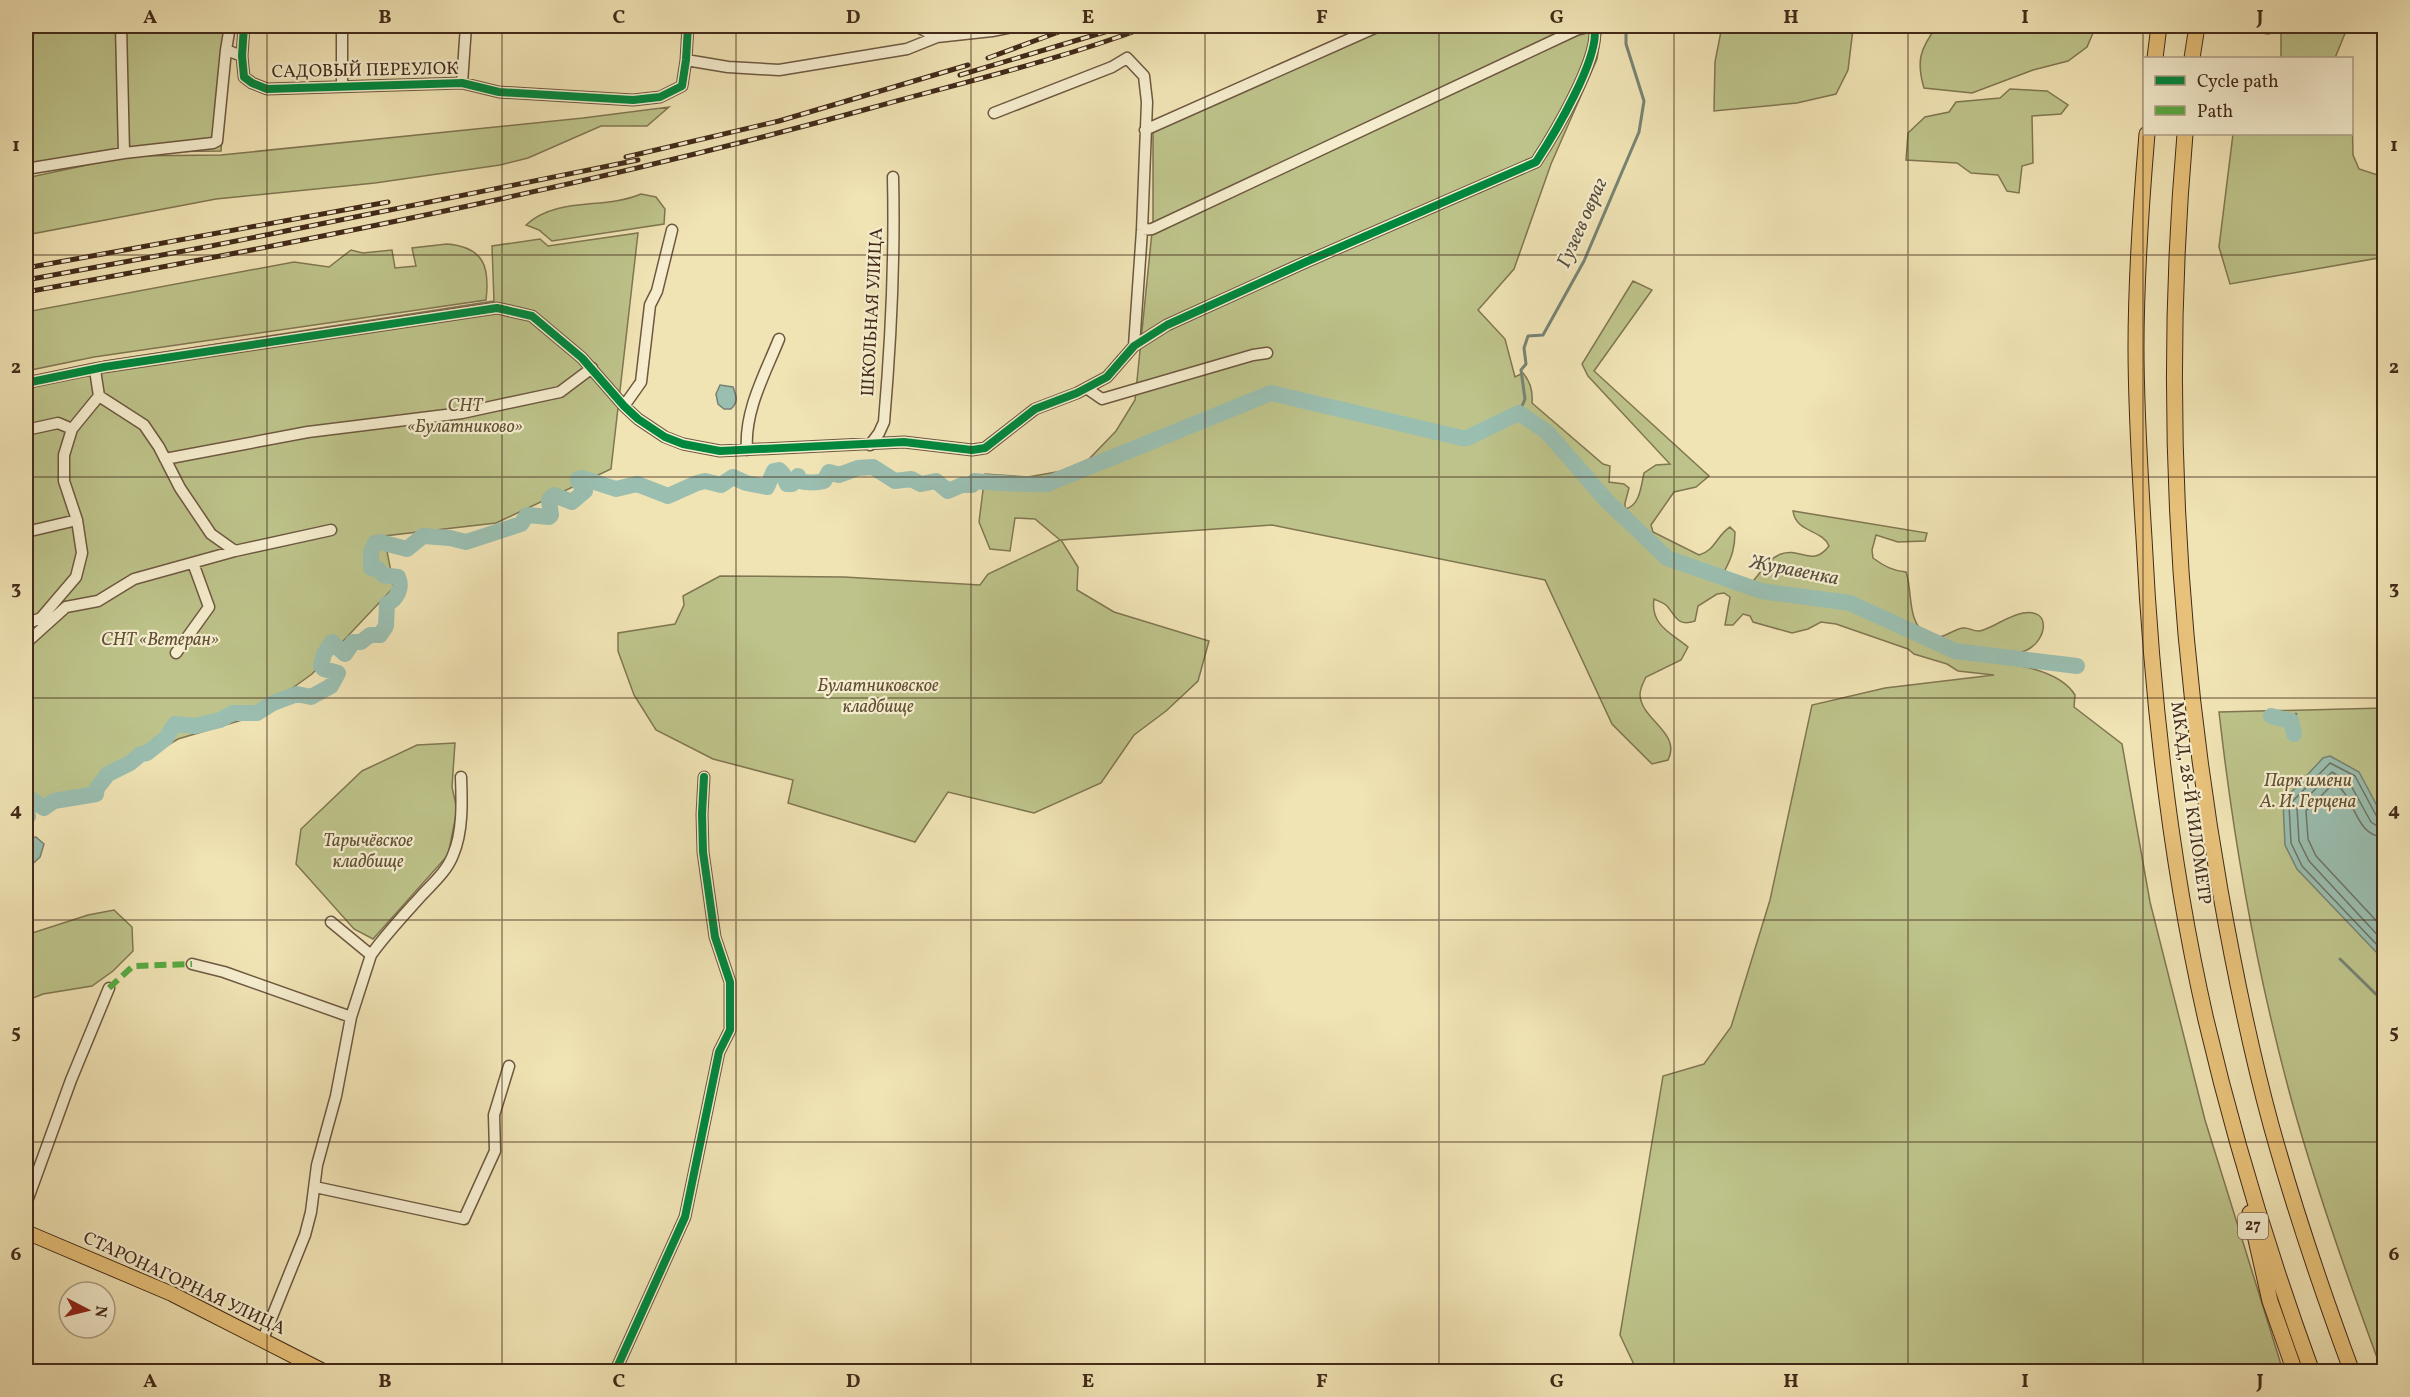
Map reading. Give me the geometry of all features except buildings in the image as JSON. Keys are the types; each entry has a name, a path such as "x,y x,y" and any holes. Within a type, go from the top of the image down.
{"highway":[{"path":"2155,57 2159,26"},
{"path":"2192,57 2197,26"},
{"name":"МКАД, 28-Й КИЛОМЕТР","path":"2147,135 2137,285 2137,408 2151,655 2173,838 2205,1017 2220,1078 2236,1138 2312,1371"},
{"name":"МКАД, 28-Й КИЛОМЕТР","path":"2185,135 2175,286 2174,407 2181,582 2195,725 2210,832 2242,1009 2272,1128 2352,1371"},
{"name":"27","path":"2220,1078 2270,1300 2295,1371"}],"main road":[{"name":"СТАРОНАГОРНАЯ УЛИЦА","path":"26,1232 134,1276 325,1371"}],"street":[{"path":"26,87 28,26"},
{"path":"121,26 124,153"},
{"path":"26,169 124,153 204,145 217,141 230,26"},
{"name":"САДОВЫЙ ПЕРЕУЛОК","path":"244,26 242,56 244,77 267,89 462,83 499,92 633,100 660,97 682,86 686,60"},
{"path":"342,26 342,86"},
{"path":"462,83 466,26"},
{"path":"688,26 686,60 728,67 779,70 907,49 937,37 1018,26"},
{"path":"916,26 937,37"},
{"path":"1145,130 1379,26"},
{"path":"26,383 104,367 497,308 532,316 592,368 624,406 665,437 683,444 720,451 904,442 972,450 985,448 1035,409 1092,386 1107,376 1134,346 1167,325 1536,162 1558,129 1592,54 1596,31 1593,26 1576,30 1152,229 1142,230"},
{"path":"226,50 242,56"},
{"path":"994,113 1113,67 1127,58 1144,76 1147,102 1142,230 1134,346"},
{"name":"ШКОЛЬНАЯ УЛИЦА","path":"870,445 884,422 890,350 894,248 893,177"},
{"path":"624,406 641,382 650,305 657,291 672,230"},
{"path":"747,450 746,436 752,410 779,339"},
{"path":"1092,386 1089,390 1102,399 1253,355 1267,353"},
{"path":"165,459 308,432 473,411 560,392 592,368"},
{"path":"26,624 41,618 76,577 82,553 77,520 64,481 64,456 72,429 99,396 95,370"},
{"path":"99,396 144,425 180,488 211,534 235,551"},
{"path":"26,430 58,423 72,429"},
{"path":"26,532 77,520"},
{"path":"26,643 66,607 99,601 134,579 235,551 331,530"},
{"path":"176,652 209,607 193,563"},
{"path":"263,1339 305,1234 317,1165 336,1096 351,1017 371,955 384,936 444,871 454,855 462,804 461,777"},
{"path":"615,1371 685,1217 719,1052 730,1030 730,982 715,937 703,852 704,777"},
{"path":"331,922 371,955"},
{"path":"192,964 224,972 351,1017"},
{"path":"26,1204 71,1080 108,988"},
{"path":"315,1187 464,1219 495,1151 494,1115 509,1066"}],"green space":[{"path":"26,26 229,26 221,151 128,152 26,174"},
{"name":"Булатниковское кладбище","path":"1369,26 1602,26 1597,59 1551,164 1514,269 1478,310 1505,339 1515,377 1523,373 1526,376 1531,387 1532,403 1603,464 1610,466 1609,482 1624,484 1629,488 1625,509 1637,500 1644,473 1656,465 1670,464 1588,376 1582,364 1633,281 1652,290 1594,371 1709,476 1696,487 1674,492 1651,525 1653,532 1699,555 1709,550 1730,527 1735,532 1734,542 1725,570 1733,581 1746,588 1766,565 1781,554 1817,556 1829,546 1821,536 1799,523 1793,511 1927,533 1925,541 1898,542 1876,535 1872,550 1873,558 1893,569 1906,572 1913,615 1921,630 1928,635 1938,637 1963,628 1980,631 2023,613 2039,615 2043,626 2042,633 2034,645 2018,653 1990,653 1988,661 2036,670 2059,680 2075,695 2074,707 2122,744 2150,902 2205,1120 2283,1371 1637,1371 1620,1335 1663,1076 1704,1064 1731,1027 1770,900 1812,705 1885,688 1994,675 1958,671 1947,664 1836,624 1821,622 1808,629 1792,633 1753,622 1750,616 1743,614 1733,625 1725,625 1730,597 1724,593 1717,594 1698,606 1695,621 1684,623 1675,617 1666,605 1654,599 1655,616 1663,628 1688,647 1681,660 1646,677 1641,688 1642,704 1670,742 1671,750 1668,760 1652,764 1612,724 1545,580 1272,525 1061,540 1078,567 1077,590 1114,612 1209,641 1198,681 1166,711 1134,735 1101,783 1034,813 948,792 915,842 788,803 793,780 713,759 656,730 634,695 618,651 618,633 675,624 684,605 683,596 720,576 844,577 980,585 988,574 1060,540 1035,519 1015,518 1010,551 990,549 979,522 985,474 1028,477 1062,471 1089,459 1116,431 1135,400 1153,222 1153,128"},
{"path":"1722,26 1858,26 1853,29 1848,70 1836,94 1797,103 1714,111 1715,62"},
{"path":"1937,26 2096,26 2087,47 2068,61 2033,70 1972,93 1924,88 1920,70 1921,55"},
{"path":"2244,26 2348,26 2335,57 2281,57 2281,31 2268,34 2243,30"},
{"path":"2010,89 2047,91 2068,105 2061,114 2032,116 2033,163 2022,166 2019,193 2007,191 1998,175 1971,173 1957,163 1906,160 1908,133 1925,117 1949,112 1956,102 2000,98"},
{"path":"669,107 647,126 601,126 528,158 500,165 375,183 216,199 26,235 26,178 129,156 221,155"},
{"path":"2233,135 2353,135 2353,155 2359,169 2384,177 2384,257 2230,284 2219,247"},
{"path":"641,194 656,197 665,209 664,224 552,241 539,230 526,225 552,210 612,202"},
{"path":"638,233 611,469 496,523 384,536 394,587 312,674 252,717 178,739 97,788 26,809 26,377 94,363 494,301 492,246 540,239 548,246"},
{"path":"447,244 469,249 482,261 487,278 486,300 94,357 26,371 26,312 294,262 329,267 351,250 363,253 392,250 395,268 416,266 412,248"},
{"name":"Парк имени А. И. Герцена","path":"2384,708 2384,1371 2382,1371 2324,1208 2281,1060 2258,962 2240,862 2219,712"},
{"name":"Тарычёвское кладбище","path":"455,743 452,787 457,810 448,855 373,939 354,929 296,864 301,829 362,771 417,745"},
{"path":"114,910 132,927 133,951 113,971 92,986 43,994 26,1001 26,935 88,915"}],"water":[{"path":"720,385 733,387 736,401 731,409 724,409 718,404 716,394"},
{"path":"2330,756 2359,772 2384,819 2384,957 2377,953 2297,869 2285,845 2283,801 2323,758"},
{"path":"36,837 44,844 40,857 26,870 26,838"}],"waterway":[{"name":"Гузеев овраг","path":"1519,413 1525,399 1521,370 1526,364 1524,348 1528,336 1543,335 1584,261 1639,132 1644,101 1626,44 1626,26"},
{"path":"26,817 28,816 29,798 44,808 54,801 96,794 97,788 108,774 130,763 141,754 147,753 166,738 175,724 195,726 220,720 233,713 257,713 273,703 297,694 311,697 331,686 338,673 321,666 324,654 332,642 345,654 353,642 361,642 370,635 380,635 386,626 387,604 396,596 399,589 398,577 383,575 378,569 371,568 371,552 375,543 380,542 407,549 423,536 466,542 521,524 527,515 549,517 551,515 549,500 554,495 572,502 585,491 578,479 582,478 616,489 637,484 668,496 697,483 705,481 721,485 733,477 746,483 767,487 774,471 779,470 787,484 792,484 798,476 799,481 818,482 824,481 829,472 839,475 858,468 873,467 895,481 911,479 921,484 936,481 948,491 962,485 972,485 975,481 1047,484 1271,393 1462,438 1467,438 1519,413 1547,432 1606,500 1667,558 1761,591 1850,603 1955,651 2077,666"},
{"path":"2291,721 2296,714"},
{"name":"Журавенка","path":"2271,716 2291,721 2294,734"},
{"path":"2340,959 2384,1002"}],"railway":[{"path":"988,58 1075,26"},
{"path":"26,292 238,253 556,187 766,136 1011,70 1081,50 1149,26"},
{"path":"960,75 1118,28"},
{"path":"626,157 779,121 968,65"},
{"path":"26,280 211,246 638,160"},
{"path":"26,268 388,202"}],"marked path":[{"path":"109,988 133,966 192,964"}],"cycle path":[{"path":"244,26 242,56 244,77 267,89 462,83 499,92 633,100 660,97 682,86 688,26"},
{"path":"26,383 104,367 497,308 532,316 582,358 638,419 665,437 683,444 720,451 904,442 972,450 985,448 1035,409 1077,393 1107,377 1134,346 1167,325 1536,162 1564,115 1584,75 1595,39 1594,26"},
{"path":"615,1372 685,1217 719,1052 730,1030 730,982 715,937 703,852 704,777"}],"park label":[{"name":"СНТ «Булатниково»","path":"465,416"},
{"name":"СНТ «Ветеран»","path":"160,640"}]}
